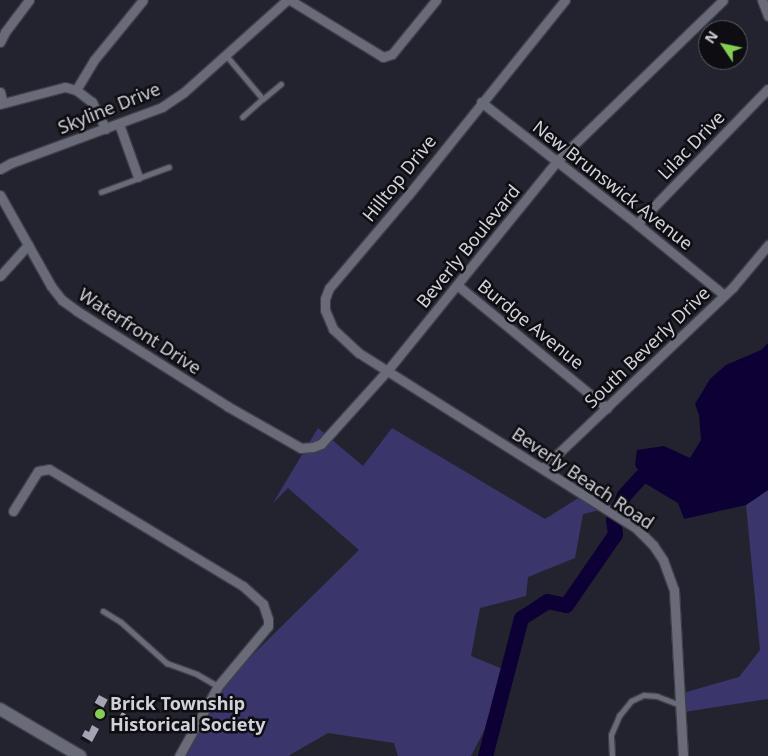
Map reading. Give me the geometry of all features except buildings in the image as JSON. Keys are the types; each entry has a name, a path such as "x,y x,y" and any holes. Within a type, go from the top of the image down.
{"main road":[{"path":"0,709 80,756"}],"street":[{"path":"0,42 29,0"},
{"path":"76,90 94,60 143,0"},
{"path":"289,0 376,54 387,57 392,54 436,0"},
{"name":"Skyline Drive","path":"0,169 10,163 162,107 183,93 289,0"},
{"name":"Hilltop Drive","path":"387,371 359,354 333,329 325,310 325,299 329,288 408,195 565,0"},
{"name":"Beverly Boulevard","path":"228,406 302,448 321,444 387,371 557,161 723,0"},
{"path":"762,0 768,16"},
{"path":"0,92 2,104 53,88 65,87 76,90 92,102 106,129"},
{"name":"Lilac Drive","path":"637,224 768,89"},
{"name":"New Brunswick Avenue","path":"481,102 724,295"},
{"path":"119,124 138,176"},
{"name":"Waterfront Drive","path":"0,195 51,286 62,300 228,406"},
{"path":"0,276 28,245"},
{"name":"South Beverly Drive","path":"543,468 724,295 768,245"},
{"name":"Burdge Avenue","path":"457,285 607,408"},
{"name":"Beverly Beach Road","path":"387,371 637,529 653,544 663,560 674,590 683,756"},
{"path":"12,510 26,486 38,471 44,468 49,469 243,586 263,604 268,626 218,686 179,756"}],"lane":[{"path":"226,55 263,99"},
{"path":"243,117 281,84"},
{"path":"101,192 138,176 169,167"},
{"path":"103,611 121,622 167,663 197,674 218,686"},
{"path":"612,756 611,735 619,716 631,701 644,695 657,696 681,705"}],"shaded area":[{"path":"768,343 768,490 746,505 684,519 678,503 646,484 635,465 637,450 664,446 690,458 701,440 699,415 695,404 710,379 726,365 761,350"},
{"path":"318,428 363,466 392,428 545,519 580,497 600,510 583,514 575,558 528,577 526,596 480,608 471,656 505,670 484,731 471,756 398,756 394,743 328,733 288,756 183,756 219,688 359,550 288,488 273,503"},
{"path":"768,490 768,699 684,712 683,693 739,677 760,650 746,505"}],"waterway":[{"path":"619,506 624,495 641,476"},
{"path":"485,756 521,618 547,601 566,605 615,534 613,519"}],"place":[{"name":"Brick Township Historical Society","path":"100,714"}]}
